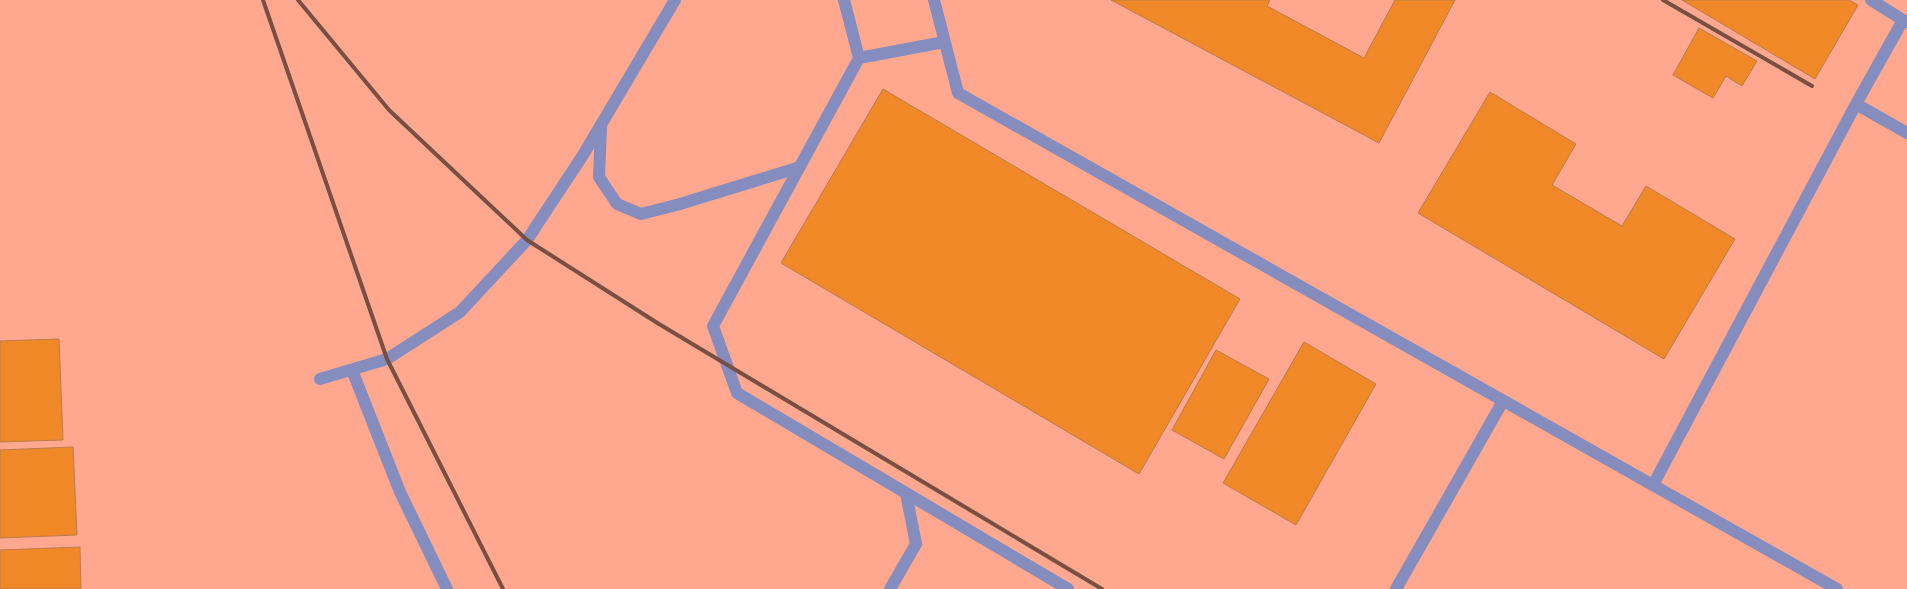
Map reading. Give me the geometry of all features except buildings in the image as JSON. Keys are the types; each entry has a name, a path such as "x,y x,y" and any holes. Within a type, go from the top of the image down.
{"lane":[{"path":"320,379 387,359 460,312 527,240 601,124 675,0"},
{"path":"844,0 859,58 713,326 737,393 1068,589"},
{"path":"934,0 958,93 1653,485 1819,584 1838,589"},
{"path":"1653,485 1856,104 1905,21 1871,0"},
{"path":"859,58 944,42"},
{"path":"1856,104 1907,133"},
{"path":"601,124 599,177 617,204 641,214 800,167"},
{"path":"352,370 400,492 448,589"},
{"path":"1396,589 1503,400"},
{"path":"890,589 916,544 906,493"}],"shaded area":[{"path":"0,0 1907,0 1907,589 0,589"}],"railway":[{"path":"263,0 387,359 503,589"},
{"path":"298,0 389,110 527,240 659,324 1102,589"},
{"path":"1663,0 1812,86"}]}
